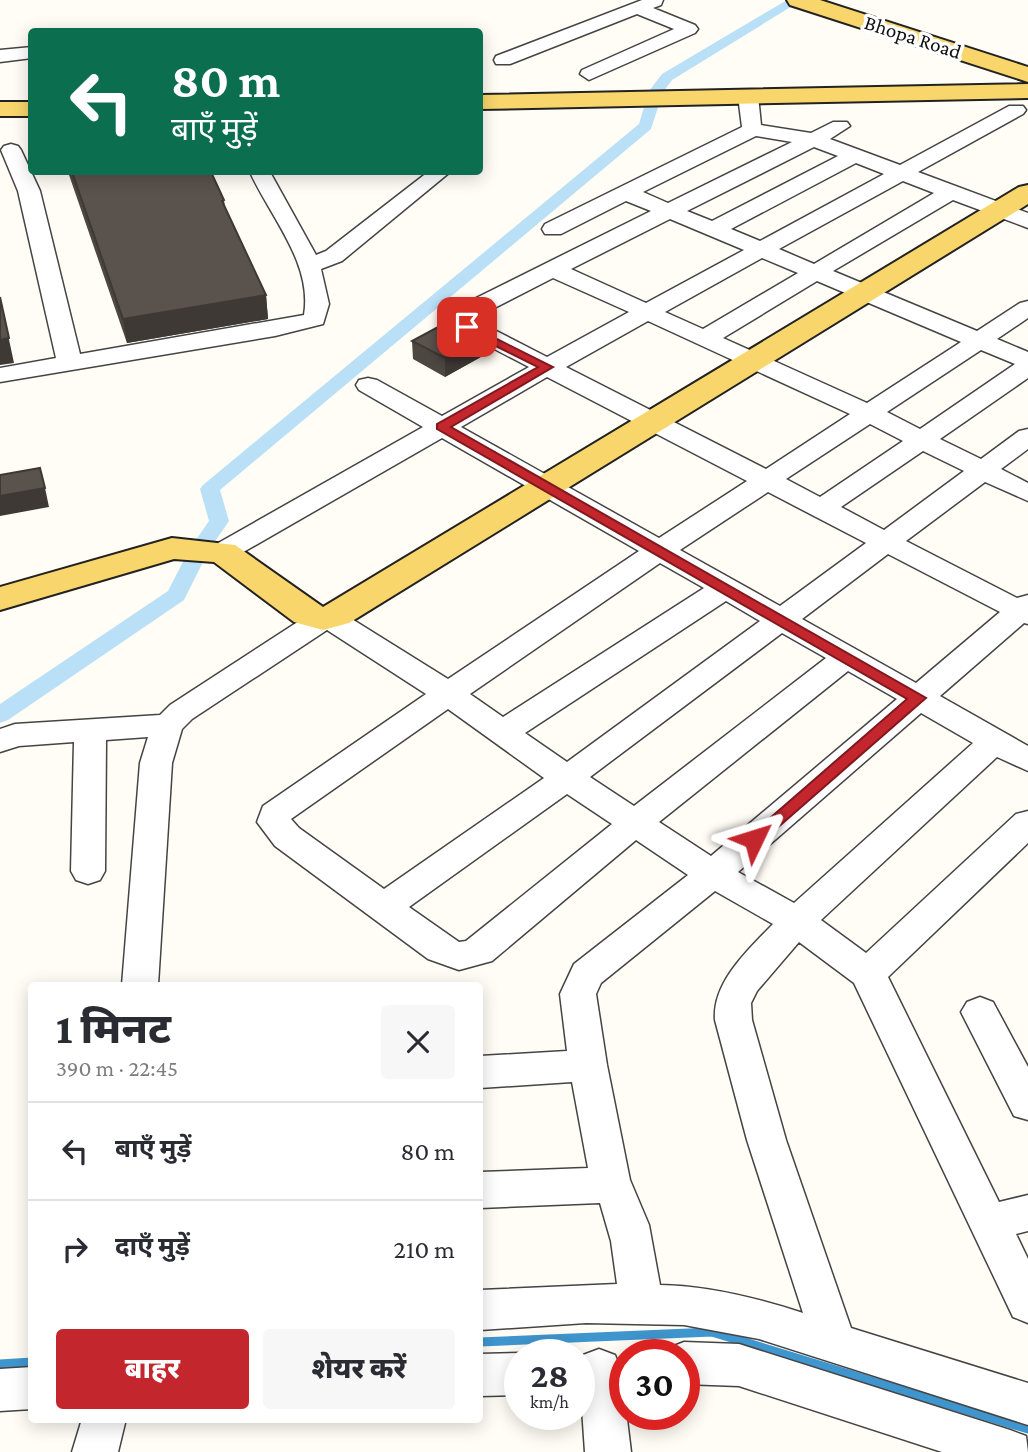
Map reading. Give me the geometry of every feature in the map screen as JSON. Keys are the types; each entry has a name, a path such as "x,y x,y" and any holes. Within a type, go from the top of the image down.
{"main road":[{"name":"Bhopa Road","path":"808,1 1028,73"},
{"path":"989,92 1028,73"},
{"path":"483,102 989,92 1022,100"},
{"path":"0,109 28,109"},
{"path":"0,599 172,548 223,552 307,614 326,618 866,292 1014,216 1028,193"}],"street":[{"path":"503,60 656,0"},
{"path":"589,74 689,29 637,8"},
{"path":"0,56 28,52"},
{"path":"748,96 752,129"},
{"path":"223,552 547,367 901,173 1022,100"},
{"path":"641,1303 627,1226 619,1195 611,1185 588,1065 578,994 580,985 587,974 713,874 1025,610 467,327 460,319 464,313 840,126"},
{"path":"552,229 752,129 812,139 1014,216"},
{"path":"14,150 29,191 71,364"},
{"path":"715,229 855,155"},
{"path":"0,375 310,322 317,316 310,265 262,175"},
{"path":"310,265 334,256 436,175"},
{"path":"705,338 951,192"},
{"path":"626,193 1028,361"},
{"path":"553,269 868,413 1028,493"},
{"path":"847,657 635,823 479,951 464,957 454,958 287,837 273,818 447,692 1028,308"},
{"path":"823,507 1028,367"},
{"path":"368,385 1028,760"},
{"path":"384,906 567,778 1028,437"},
{"path":"502,733 725,588"},
{"path":"140,982 156,763 168,725 181,712 326,618 447,692 567,778 713,874 796,921 869,974 1009,1217 1028,1303"},
{"path":"0,741 15,735 168,725"},
{"path":"88,871 90,730"},
{"path":"835,1343 763,1133 737,1033 733,1002 742,985 796,921 993,742"},
{"path":"869,974 1028,823"},
{"path":"980,1012 1028,1104"},
{"path":"483,1073 588,1065"},
{"path":"483,1190 611,1185"},
{"path":"483,1310 586,1303 684,1305 830,1392 1010,1452"},
{"path":"700,1357 743,1341 835,1343 1028,1404"},
{"path":"601,1370 608,1452"},
{"path":"483,1375 504,1374"},
{"path":"0,1390 28,1388"},
{"path":"95,1452 103,1423"}],"building":[{"path":"73,175 212,175 266,295 123,319"},
{"path":"0,297 9,338 0,340"},
{"path":"455,318 488,335 445,358 412,341"},
{"path":"40,468 45,488 0,496 0,475"}],"waterway":[{"path":"0,715 177,595 199,550 219,521 210,489 646,126 656,91 667,77 796,0"},
{"path":"483,1342 712,1332 1028,1429"},
{"path":"0,1364 28,1362"}],"route":[{"path":"467,327 547,367 442,427 918,698 754,839"}]}
